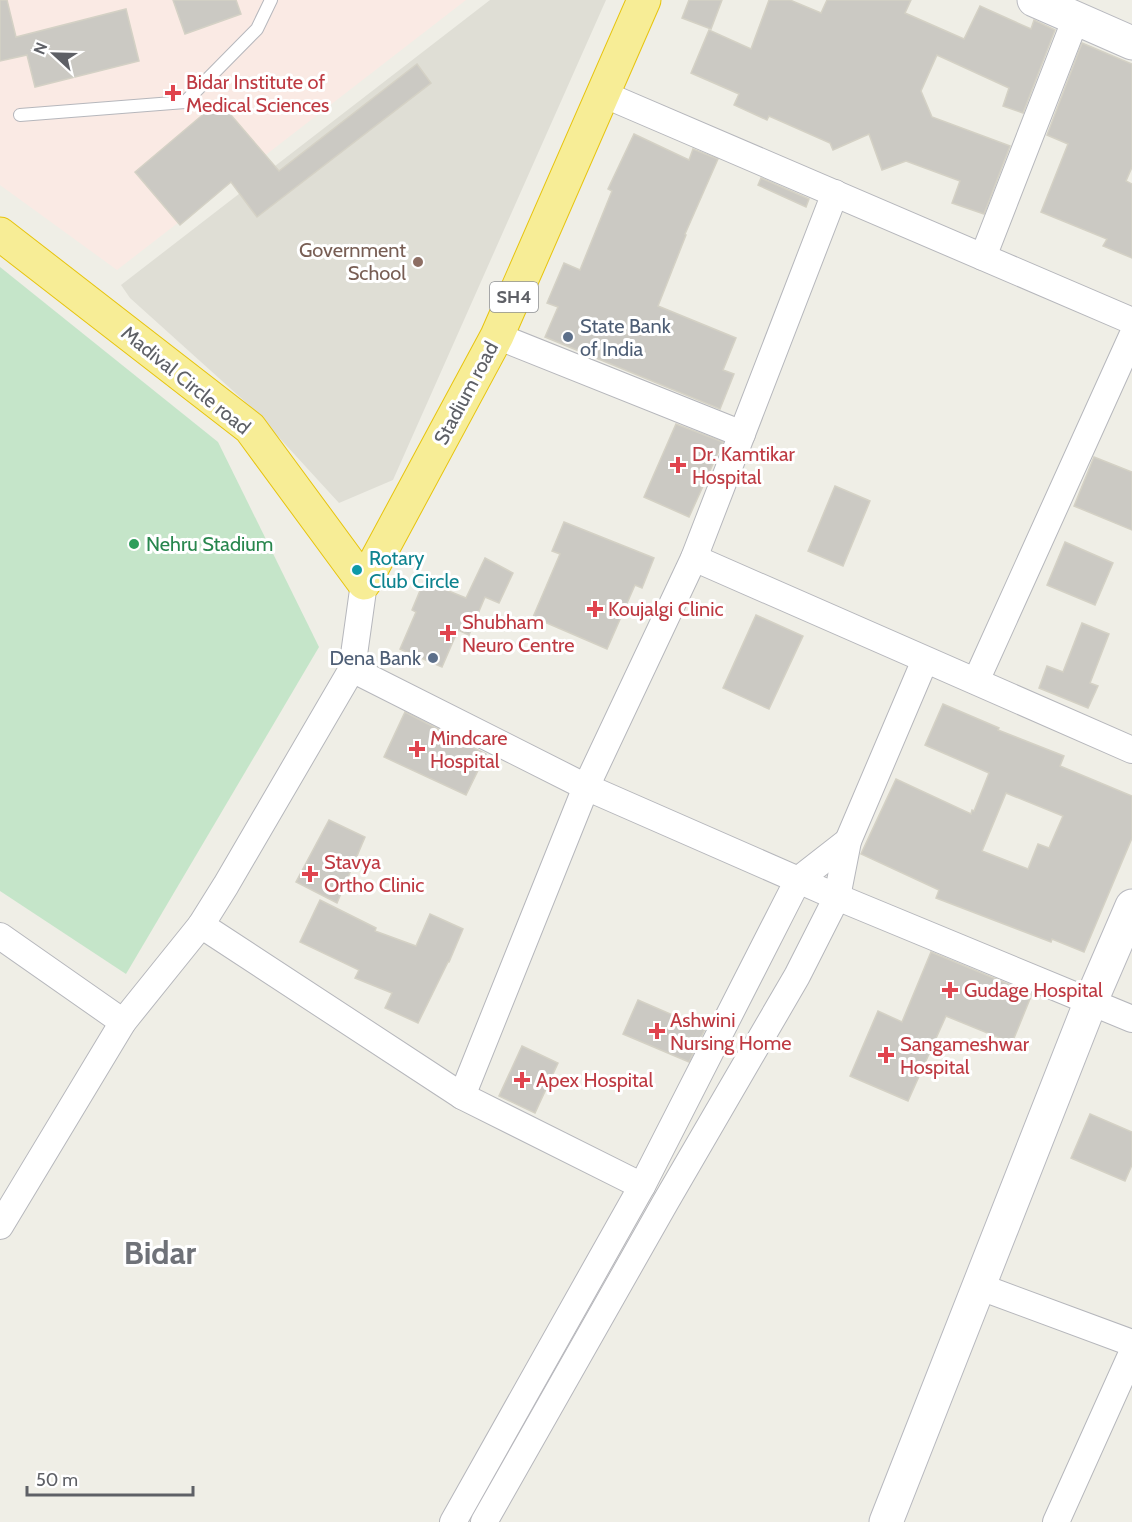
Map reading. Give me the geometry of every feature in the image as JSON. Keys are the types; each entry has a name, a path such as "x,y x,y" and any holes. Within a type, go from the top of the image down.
{"highway":[{"name":"Stadium road","path":"364,583 497,336 644,0"},
{"name":"Madival Circle road","path":"0,234 250,428 364,583"}],"main road":[{"path":"1034,0 1132,43"},
{"path":"886,1522 1090,1001 1132,906"}],"street":[{"path":"983,257 1076,18"},
{"path":"603,94 1132,321"},
{"path":"462,1096 586,787 694,558 835,194"},
{"path":"497,336 742,434"},
{"path":"976,681 1132,336"},
{"path":"694,558 1132,750"},
{"path":"0,1226 123,1022 201,925 352,669 364,583"},
{"path":"484,1522 797,976 837,897 848,841 925,660"},
{"path":"352,669 586,787 837,897 1132,1019"},
{"path":"453,1522 642,1186 798,880 848,841"},
{"path":"201,925 462,1096 642,1186"},
{"path":"0,936 123,1022"},
{"path":"978,1286 1132,1343"},
{"path":"1056,1522 1132,1353"}],"lane":[{"path":"20,115 185,102 257,29 271,0"}],"shaded area":[{"name":"Bidar Institute of Medical Sciences","path":"0,0 466,0 117,270 0,185"},
{"path":"490,0 606,0 393,480 339,503 251,407 130,298 121,285"}],"green space":[{"name":"Nehru Stadium","path":"0,267 218,442 319,647 126,974 0,891"}],"building":[{"path":"0,0 7,0 16,37 126,9 139,61 35,87 27,55 0,61"},
{"path":"173,0 236,0 241,14 185,34"},
{"path":"689,0 722,0 711,29 682,18"},
{"path":"769,0 790,0 821,13 827,0 911,0 905,13 964,39 980,6 1031,29 1034,20 1055,30 1023,113 1003,106 1009,88 937,55 921,91 932,117 1010,146 984,214 952,203 960,181 906,161 882,170 869,134 833,150 830,143 769,116 767,120 734,105 739,94 691,73 709,30 751,49"},
{"path":"1082,43 1132,64 1132,167 1126,181 1132,184 1132,258 1103,246 1107,239 1041,212 1068,144 1047,135"},
{"path":"417,64 431,83 257,217 231,182 180,225 135,172 219,101 279,171"},
{"path":"634,134 689,160 693,149 718,159 685,234 658,306 736,338 723,370 734,374 720,409 545,337 558,307 547,303 564,263 580,270 612,191 608,189"},
{"path":"761,178 809,199 806,207 758,185"},
{"path":"676,424 723,442 689,517 644,497"},
{"path":"1094,457 1132,472 1132,530 1074,506"},
{"path":"835,486 870,501 843,566 808,551"},
{"path":"564,522 654,558 642,588 635,585 607,649 533,617 560,554 552,551"},
{"path":"1065,542 1113,563 1095,605 1047,585"},
{"path":"485,558 513,573 499,603 485,597 469,635 458,630 442,667 400,649 416,612 412,610 424,581 466,598"},
{"path":"756,615 803,636 769,709 723,688"},
{"path":"1082,623 1109,634 1090,683 1098,686 1088,708 1039,688 1047,666 1063,672"},
{"path":"943,704 999,728 998,730 1064,756 1060,766 1132,796 1132,838 1084,952 1052,939 1051,942 936,898 939,890 861,854 896,779 971,814 972,810 974,811 989,773 925,745","holes":["1006,793 1063,816 1049,848 1038,844 1028,869 982,851"]},
{"path":"405,712 486,754 466,795 384,757"},
{"path":"329,820 365,837 337,903 296,882"},
{"path":"320,900 376,928 375,931 416,946 430,914 463,929 418,1023 385,1008 392,993 355,978 359,970 300,942"},
{"path":"931,952 1032,994 1012,1043 946,1016 908,1101 850,1076 878,1011 902,1022"},
{"path":"638,1000 705,1029 689,1062 623,1034"},
{"path":"522,1046 558,1063 535,1113 499,1096"},
{"path":"1090,1114 1132,1132 1132,1165 1125,1181 1071,1158"}],"place":[{"name":"Bidar Institute of Medical Sciences","path":"173,93"},
{"name":"Government School","path":"418,262"},
{"name":"State Bank of India","path":"568,337"},
{"name":"Dr. Kamtikar Hospital","path":"678,465"},
{"name":"Nehru Stadium","path":"134,544"},
{"name":"Rotary Club Circle","path":"357,570"},
{"name":"Koujalgi Clinic","path":"595,609"},
{"name":"Shubham Neuro Centre","path":"448,633"},
{"name":"Dena Bank","path":"433,658"},
{"name":"Mindcare Hospital","path":"417,749"},
{"name":"Stavya Ortho Clinic","path":"310,874"},
{"name":"Gudage Hospital","path":"950,990"},
{"name":"Ashwini Nursing Home","path":"657,1031"},
{"name":"Sangameshwar Hospital","path":"886,1055"},
{"name":"Apex Hospital","path":"522,1080"}],"district":[{"name":"Bidar","path":"160,1252"}]}
